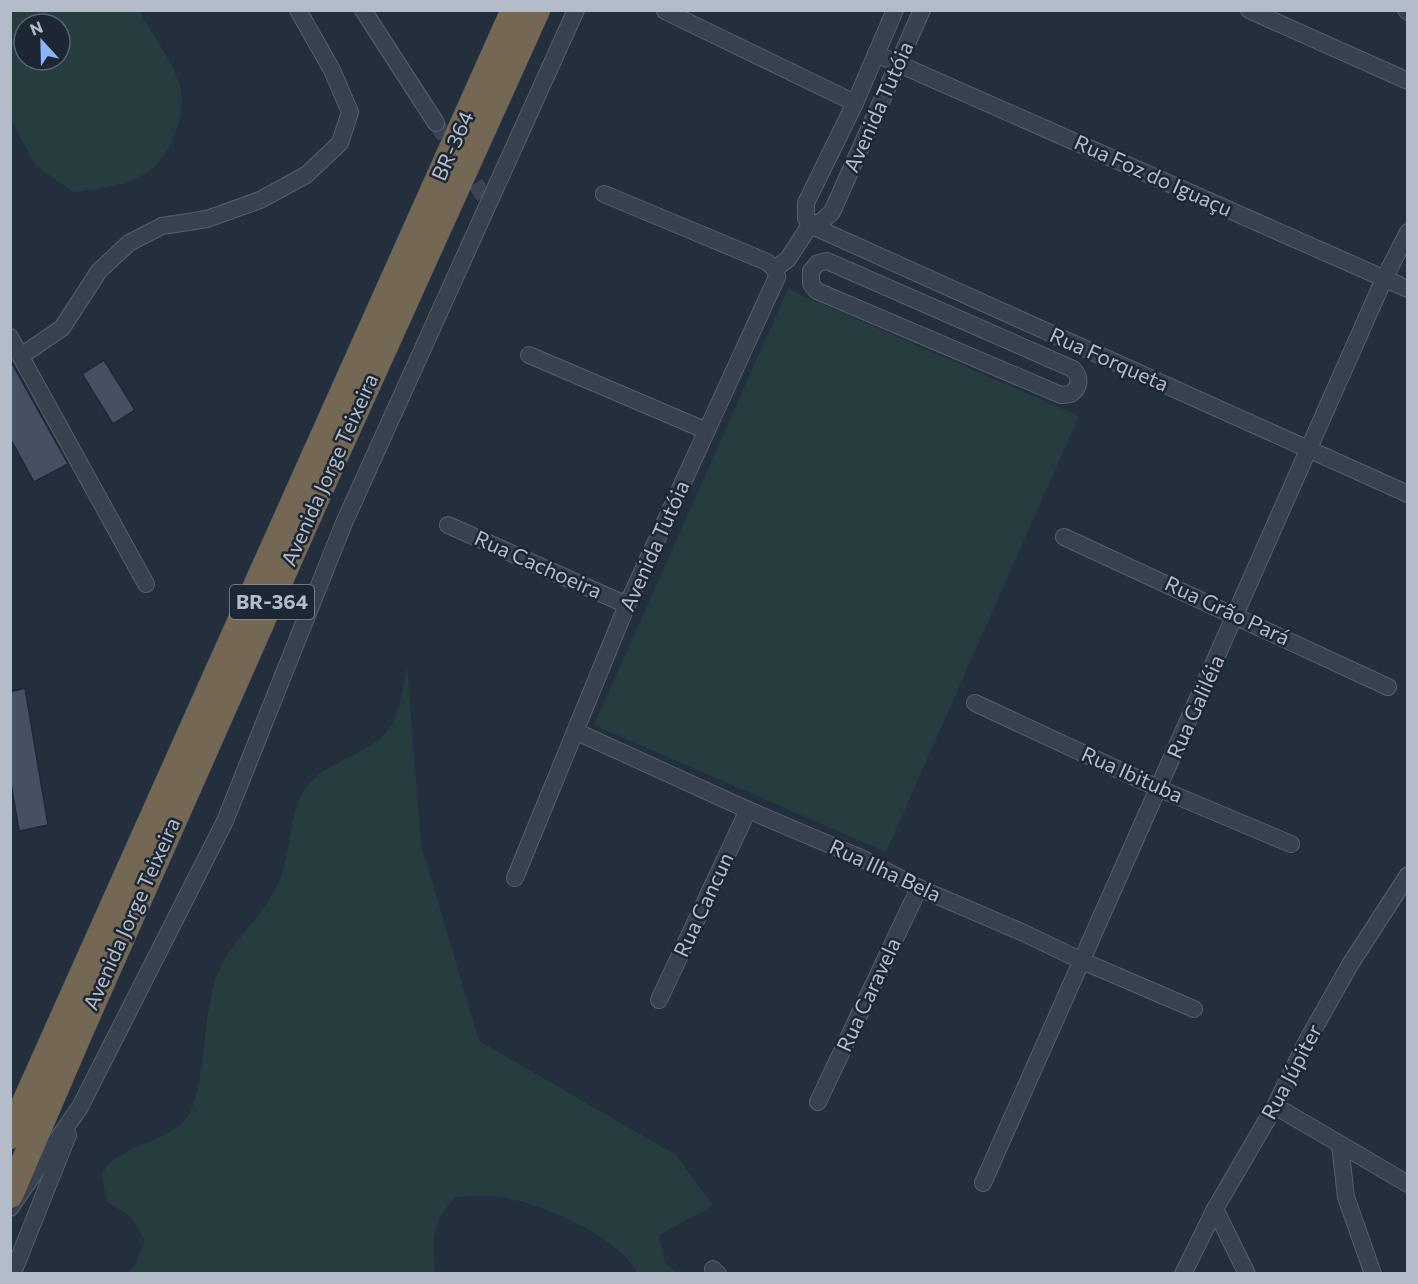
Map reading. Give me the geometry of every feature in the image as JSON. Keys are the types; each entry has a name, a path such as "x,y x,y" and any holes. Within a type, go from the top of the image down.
{"highway":[{"name":"BR-364","path":"10,1136 514,10"},
{"name":"Avenida Jorge Teixeira","path":"10,1195 324,481 537,10"}],"street":[{"path":"21,356 62,328 99,272 129,243 162,226 207,219 260,200 306,175 340,143 350,112 332,70 298,10"},
{"path":"363,10 436,123"},
{"path":"13,1269 80,1107 225,821 344,523 576,10"},
{"name":"Avenida Tutóia","path":"810,225 806,218 806,203 855,103 895,10"},
{"name":"Avenida Tutóia","path":"515,878 577,732 627,605 777,277 775,269 788,259 810,225 821,222 832,212 922,10"},
{"path":"1249,10 1407,81"},
{"path":"665,11 855,103"},
{"name":"Rua Foz do Iguaçu","path":"876,54 1407,289"},
{"path":"604,194 767,262 775,269"},
{"name":"Rua Forqueta","path":"810,225 1407,494"},
{"name":"Rua Galiléia","path":"983,1183 1080,960 1160,789 1384,279 1407,232"},
{"path":"827,261 883,285 1073,369 1078,377 1078,386 1071,394 1061,395 888,321 813,288 810,279 811,271 818,263 827,261"},
{"path":"883,285 893,264"},
{"path":"851,305 852,289 864,277"},
{"path":"888,321 898,309 901,293"},
{"path":"10,337 146,584"},
{"path":"529,354 707,431"},
{"name":"Rua Cachoeira","path":"448,525 627,605"},
{"name":"Rua Grão Pará","path":"1064,537 1388,687"},
{"name":"Rua Ibituba","path":"975,703 1160,789 1291,844"},
{"name":"Rua Ilha Bela","path":"577,732 748,810 861,858 919,888 1194,1009"},
{"name":"Rua Cancun","path":"659,1000 748,810"},
{"name":"Rua Júpiter","path":"1183,1274 1215,1209 1275,1106 1308,1039 1407,875"},
{"name":"Rua Caravela","path":"818,1102 919,888"},
{"path":"1275,1106 1406,1181"},
{"path":"10,1208 80,1107"},
{"path":"1340,1145 1346,1197 1373,1274"},
{"path":"1215,1209 1247,1274"}],"green space":[{"path":"10,11 139,11 172,66 182,94 179,123 170,146 161,160 137,178 108,187 73,192 36,166 11,120"},
{"path":"788,289 1079,416 886,852 594,725"},
{"path":"407,667 421,844 479,1041 676,1155 713,1206 659,1235 665,1262 676,1273 637,1273 629,1260 616,1248 582,1226 526,1203 483,1196 455,1197 441,1216 435,1232 433,1250 435,1273 127,1273 134,1267 145,1240 130,1216 106,1201 102,1173 120,1156 175,1128 185,1120 192,1109 197,1093 212,991 217,975 275,889 284,866 298,801 312,781 323,772 372,744 392,724 398,711"}],"building":[{"path":"10,360 68,464 34,482 10,438"},
{"path":"104,360 135,410 113,424 82,374"},
{"path":"25,688 48,825 19,831 10,777 10,692"}],"tunnel":[{"path":"436,123 489,204"}]}
